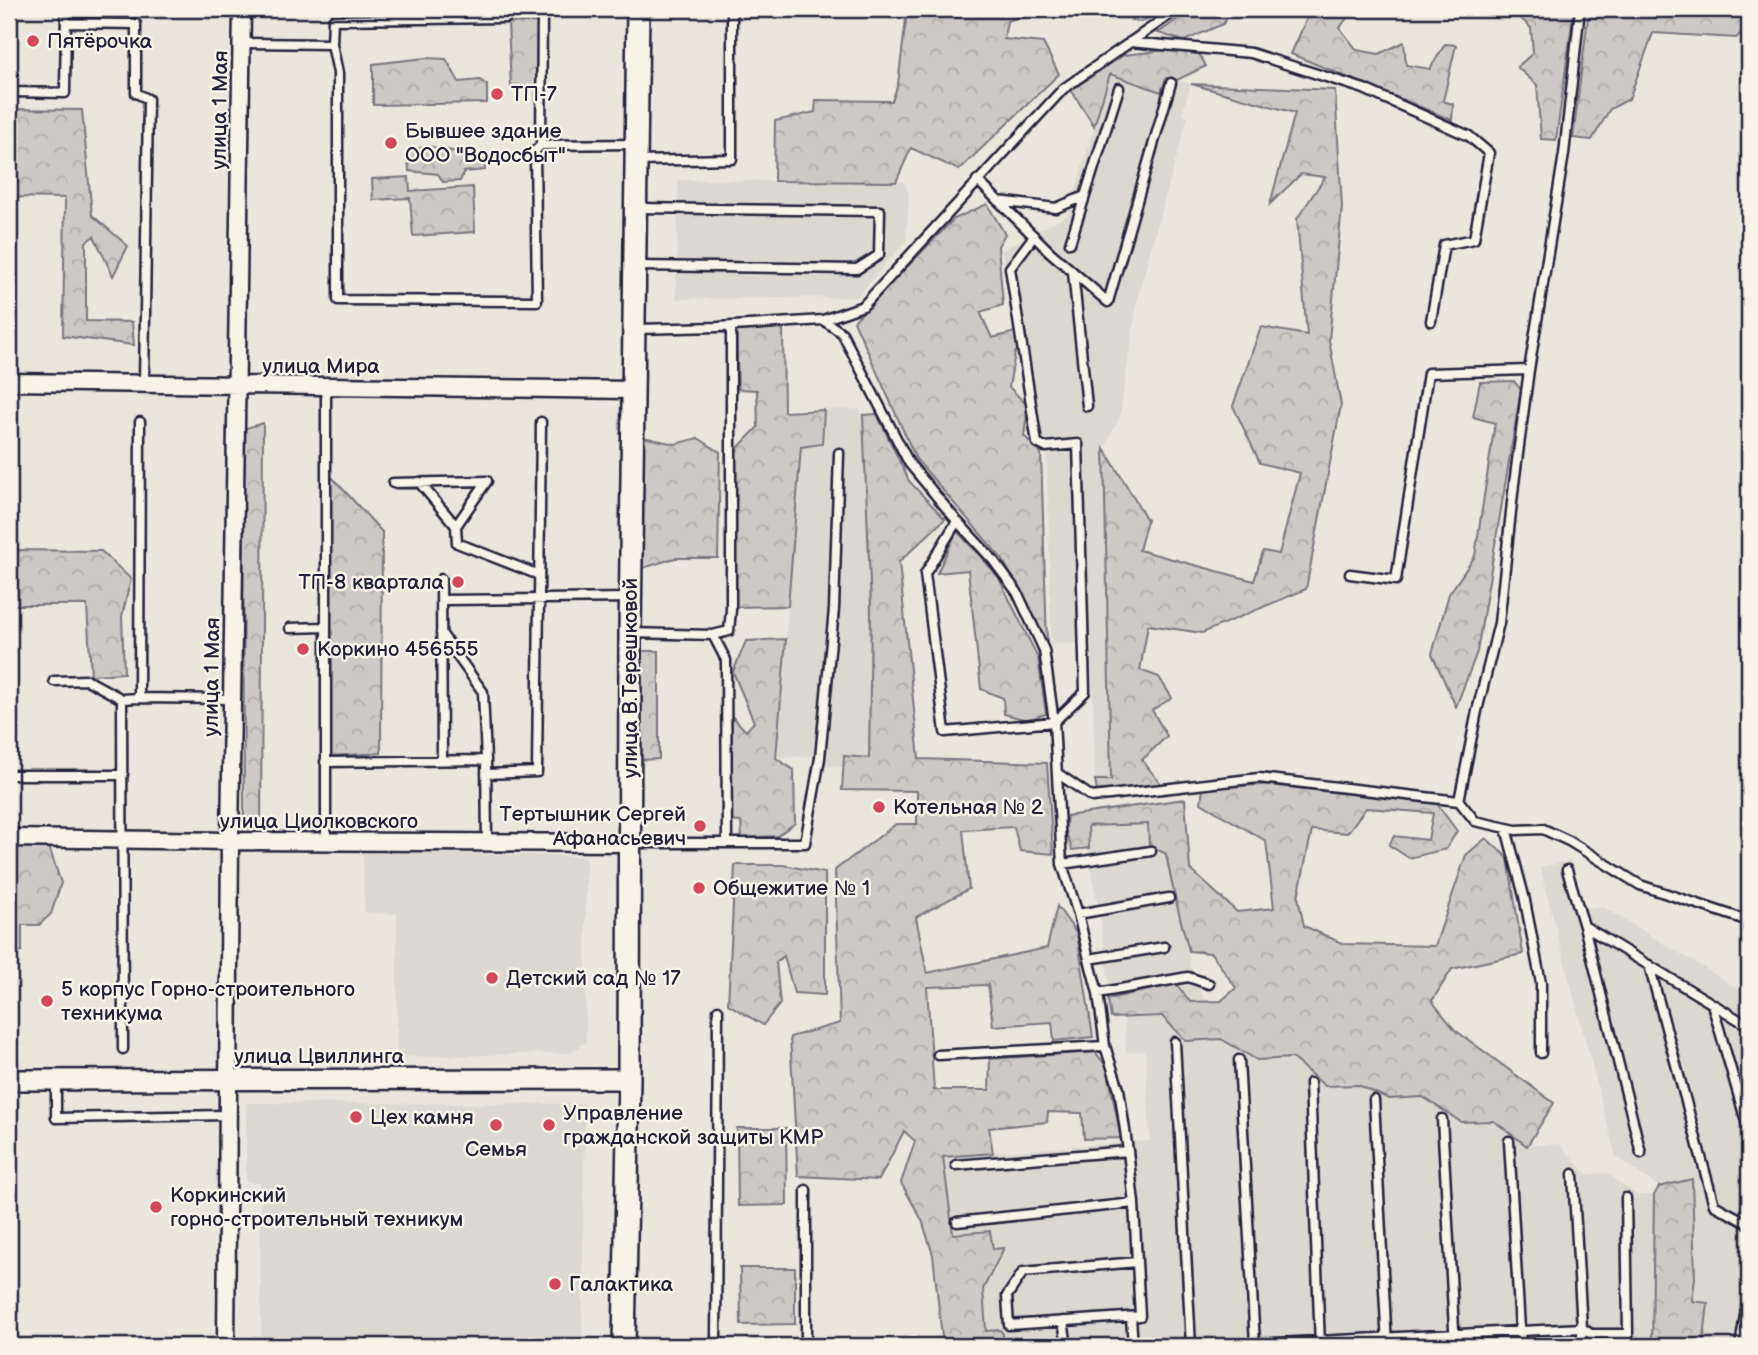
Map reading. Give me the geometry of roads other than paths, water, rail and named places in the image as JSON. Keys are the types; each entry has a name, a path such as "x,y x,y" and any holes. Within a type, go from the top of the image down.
{"main road":[{"name":"улица В.Терешковой","path":"624,1346 629,1079 632,390 638,9"}],"street":[{"name":"улица 1 Мая","path":"226,1346 242,9"},
{"name":"улица Мира","path":"9,382 632,390"},
{"name":"улица Циолковского","path":"9,838 629,843"},
{"name":"улица Цвиллинга","path":"9,1080 629,1079"}],"lane":[{"path":"9,92 65,93 66,9"},
{"path":"506,18 333,20 332,44 338,73 338,300 537,301 535,151 541,145 542,9"},
{"path":"541,145 732,159 733,9"},
{"path":"634,329 731,327 824,320 863,306 1063,89 1178,9"},
{"path":"1459,801 1499,622 1529,370 1564,153 1580,9"},
{"path":"66,23 136,24 136,93 148,99 144,385"},
{"path":"1130,42 1251,52 1364,89 1469,136 1489,153 1474,239 1444,245 1431,321"},
{"path":"242,43 332,44"},
{"path":"977,180 1034,236 1108,302 1171,83"},
{"path":"1070,243 1119,88"},
{"path":"998,201 1056,208 1085,196"},
{"path":"636,208 880,211 879,255 858,269 636,266"},
{"path":"957,521 925,574 945,732 1054,722 1085,692 1078,444 1045,447 1037,443 1010,268 1034,236"},
{"path":"1073,272 1087,406"},
{"path":"824,320 842,333 909,463 993,560 1017,592 1044,650 1054,722 1062,864 1078,914 1098,993 1105,1046 1119,1089 1134,1203 1140,1316 1010,1325 1007,1296 1023,1272 1137,1262"},
{"path":"630,633 713,635 729,631 731,327"},
{"path":"1350,574 1396,580 1428,373 1529,370"},
{"path":"326,387 326,842"},
{"path":"139,698 140,422"},
{"path":"486,774 537,772 541,422"},
{"path":"629,843 805,843 820,758 834,609 839,453"},
{"path":"393,483 487,481 456,526"},
{"path":"419,482 456,526 457,543 539,575"},
{"path":"441,579 442,760"},
{"path":"441,600 631,598"},
{"path":"290,628 326,627"},
{"path":"442,632 483,692 488,842"},
{"path":"713,635 726,660 727,843"},
{"path":"54,681 87,680 122,699 232,699"},
{"path":"122,699 123,1049"},
{"path":"325,762 486,760"},
{"path":"1057,773 1092,797 1259,778 1459,801 1475,821 1516,830 1543,830 1569,841 1640,885 1749,921"},
{"path":"9,775 123,775"},
{"path":"1506,828 1524,896 1541,983 1541,1053"},
{"path":"1062,864 1151,851"},
{"path":"1566,870 1584,926 1641,1153"},
{"path":"1078,914 1169,898"},
{"path":"1584,926 1749,1026"},
{"path":"1089,959 1164,947"},
{"path":"1649,965 1714,1205 1749,1224"},
{"path":"1098,993 1188,977 1209,984"},
{"path":"1713,1004 1749,1132"},
{"path":"716,1346 718,1010"},
{"path":"1175,1042 1192,1346 1387,1342 1455,1334 1582,1328 1591,1334 1628,1334"},
{"path":"938,1055 1105,1046"},
{"path":"1239,1060 1255,1345"},
{"path":"56,1080 56,1118 228,1115"},
{"path":"1310,1083 1320,1344"},
{"path":"1374,1100 1387,1342"},
{"path":"1442,1119 1455,1346"},
{"path":"1509,1141 1521,1346"},
{"path":"956,1165 1128,1151"},
{"path":"1573,1174 1583,1346"},
{"path":"806,1190 806,1346"},
{"path":"1626,1198 1628,1346"},
{"path":"957,1222 1134,1203"},
{"path":"1740,1346 1749,1290"},
{"path":"1131,1317 1133,1346"},
{"path":"1063,1321 1067,1346"}],"place":[{"name":"Пятёрочка","path":"33,41"},
{"name":"ТП-7","path":"497,94"},
{"name":"Бывшее здание ООО \"Водосбыт\"","path":"391,143"},
{"name":"ТП-8 квартала","path":"458,582"},
{"name":"Коркино 456555","path":"303,649"},
{"name":"Котельная № 2","path":"879,807"},
{"name":"Тертышник Сергей Афанасьевич","path":"700,826"},
{"name":"Общежитие № 1","path":"699,888"},
{"name":"Детский сад № 17","path":"492,978"},
{"name":"5 корпус Горно-строительного техникума","path":"47,1001"},
{"name":"Цех камня","path":"356,1117"},
{"name":"Семья","path":"496,1125"},
{"name":"Управление гражданской защиты КМР","path":"549,1125"},
{"name":"Коркинский горно-строительный техникум","path":"156,1207"},
{"name":"Галактика","path":"555,1284"}]}
